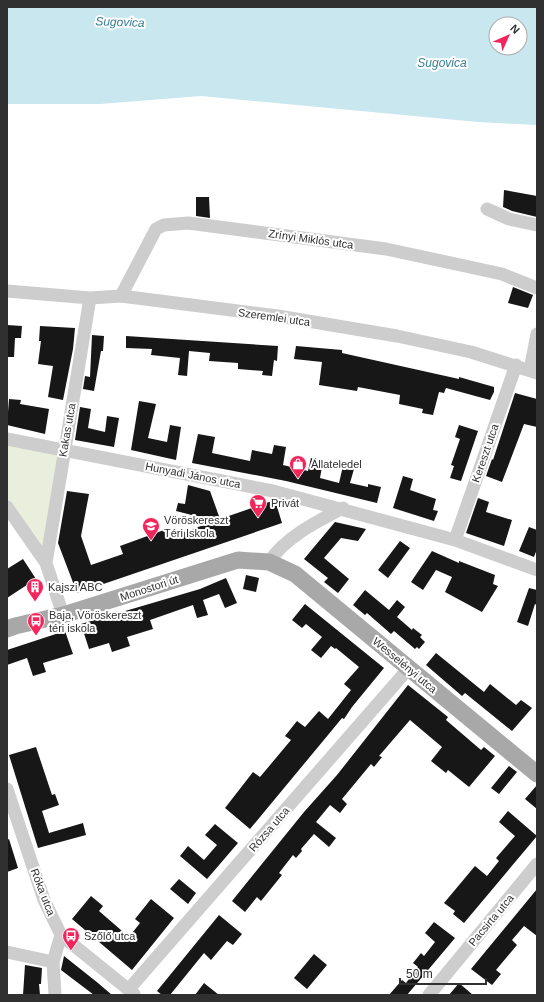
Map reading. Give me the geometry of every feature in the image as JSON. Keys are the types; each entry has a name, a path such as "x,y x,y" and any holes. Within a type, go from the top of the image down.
{"main road":[{"name":"Monostori út","path":"7,630 15,626 63,615 238,560 269,562"},
{"name":"Wesselényi utca","path":"269,562 295,574 537,774"}],"street":[{"path":"487,209 509,219 537,225"},
{"name":"Zrínyi Miklós utca","path":"121,296 156,229 164,225 188,223 386,249 502,274 537,288"},
{"path":"7,284 35,293"},
{"name":"Szeremlei utca","path":"7,291 90,298 121,296 278,316 397,336 471,352 533,372"},
{"name":"Kakas utca","path":"46,562 90,298"},
{"path":"533,372 537,334"},
{"name":"Kereszt utca","path":"455,540 516,366"},
{"name":"Hunyadi János utca","path":"7,439 273,491 343,508 455,540 537,570"},
{"path":"7,507 46,562 63,615"},
{"path":"269,562 275,553 311,525 343,508"},
{"name":"Rózsa utca","path":"132,992 402,676 408,667"},
{"name":"Róka utca","path":"7,789 44,900 61,935"},
{"name":"Pacsirta utca","path":"429,995 537,864"},
{"path":"55,995 53,962 61,935 132,992"},
{"path":"7,952 53,962"}],"green space":[{"path":"7,440 58,455 43,552 7,507"}],"water":[{"name":"Sugovica","path":"7,7 537,7 537,125 478,122 201,96 100,104 7,104"}],"building":[{"path":"504,190 537,196 537,217 512,211 503,207"},
{"path":"196,197 209,197 210,218 196,216"},
{"path":"513,287 533,295 528,308 508,303"},
{"path":"7,325 22,326 21,338 15,338 14,357 7,357"},
{"path":"40,326 75,328 73,349 63,400 48,397 53,366 38,364 41,341 39,341"},
{"path":"92,335 104,336 103,351 101,351 94,391 83,389 85,376 90,377"},
{"path":"126,336 278,346 277,361 274,360 272,376 262,375 263,371 238,369 238,363 209,361 210,353 189,351 187,376 178,375 180,358 151,355 152,349 126,348"},
{"path":"296,346 342,350 342,353 459,379 459,377 494,387 494,392 490,400 446,388 444,393 439,392 433,415 422,413 423,409 399,404 400,395 358,387 357,391 319,385 322,362 294,359"},
{"path":"515,393 537,399 537,427 524,424 502,482 486,476 492,459 493,460"},
{"path":"9,399 21,400 20,404 49,409 45,434 7,425"},
{"path":"139,401 156,404 148,438 167,442 170,425 181,427 176,460 131,450"},
{"path":"80,407 91,409 88,428 105,432 107,416 119,418 114,447 75,440"},
{"path":"459,425 478,431 461,481 450,478 454,466 451,465 460,439 455,437"},
{"path":"198,434 215,437 212,453 250,461 252,450 272,454 274,445 286,447 283,465 308,471 311,458 323,461 320,478 339,483 343,466 354,469 350,483 368,487 368,484 381,487 377,503 286,481 192,463"},
{"path":"403,476 413,479 410,490 436,499 433,510 438,511 434,521 393,508"},
{"path":"188,485 210,491 220,519 275,500 282,523 77,593 58,543 67,491 89,494 81,536 91,565 123,554 120,546 164,530 167,538 215,521 176,511 178,503 185,504"},
{"path":"478,498 489,502 486,512 512,520 504,546 466,533"},
{"path":"335,522 366,529 358,541 341,538 324,558 349,579 338,593 324,582 328,578 304,559"},
{"path":"529,527 537,530 537,549 534,557 519,551"},
{"path":"400,541 410,548 388,578 378,570"},
{"path":"432,551 459,563 459,561 495,575 493,584 498,586 482,612 445,592 452,577 436,570 423,590 411,582"},
{"path":"23,559 36,579 7,598 7,569"},
{"path":"246,575 259,578 256,592 243,589"},
{"path":"226,578 237,603 225,608 219,594 203,600 208,615 197,618 193,605 150,620 153,629 127,637 130,646 112,652 109,643 89,649 81,624 200,589"},
{"path":"529,588 537,590 537,605 535,604 528,626 517,622"},
{"path":"365,590 389,610 397,600 405,607 397,617 412,630 413,628 422,635 420,637 425,642 419,649 417,647 415,649 394,631 391,634 367,613 365,615 353,605"},
{"path":"305,604 384,668 344,719 342,718 250,829 225,808 253,772 260,777 291,740 285,736 297,721 305,727 319,711 328,719 351,690 344,684 359,667 336,648 335,649 331,646 321,658 311,650 322,637 306,624 302,628 292,620"},
{"path":"65,631 73,654 43,663 46,672 33,676 27,658 7,665 7,650"},
{"path":"436,653 484,692 490,684 516,705 521,700 532,708 512,731 465,693 462,696 426,665"},
{"path":"408,685 448,717 446,720 481,750 484,747 495,756 469,787 448,770 446,773 431,761 442,747 410,720 379,756 382,757 374,767 371,764 342,799 347,804 340,813 330,805 316,822 336,838 329,847 314,834 301,849 302,851 296,858 293,855 279,873 282,875 261,901 257,897 245,912 232,901 304,812 337,775"},
{"path":"36,747 52,795 55,794 59,805 42,811 49,833 83,823 86,835 38,848 9,755"},
{"path":"509,766 517,772 499,794 491,788"},
{"path":"537,785 537,809 525,799"},
{"path":"508,811 537,836 464,923 453,914 455,911 444,903 475,866 487,876 499,861 496,858 515,836 499,822"},
{"path":"215,824 238,843 207,879 180,856 188,846 204,860 217,845 205,835"},
{"path":"9,839 18,868 7,872 7,840"},
{"path":"179,879 196,893 188,904 170,889"},
{"path":"537,889 537,936 524,926 512,940 517,945 496,970 501,974 492,985 471,969"},
{"path":"91,896 103,906 99,911 129,937 140,923 135,919 151,899 174,918 132,970 72,919"},
{"path":"219,915 242,934 233,945 227,941 211,960 204,953 170,995 162,995 157,991"},
{"path":"434,922 455,938 407,995 389,995 402,980 406,983 418,967 413,963 421,953 424,956 435,942 425,933"},
{"path":"314,954 327,965 307,989 294,978"},
{"path":"64,956 112,995 94,995 61,970"},
{"path":"25,965 42,968 41,984 39,984 40,995 23,995"},
{"path":"204,983 219,995 195,995"},
{"path":"459,983 473,995 449,995"}],"place":[{"name":"Állateledel","path":"298,479"},
{"name":"Privát","path":"258,518"},
{"name":"Vöröskereszt Téri Iskola","path":"151,541"},
{"name":"Kajszi ABC","path":"35,602"},
{"name":"Baja, Vöröskereszt téri iskola","path":"36,636"},
{"name":"Szőlő utca","path":"71,951"}]}
